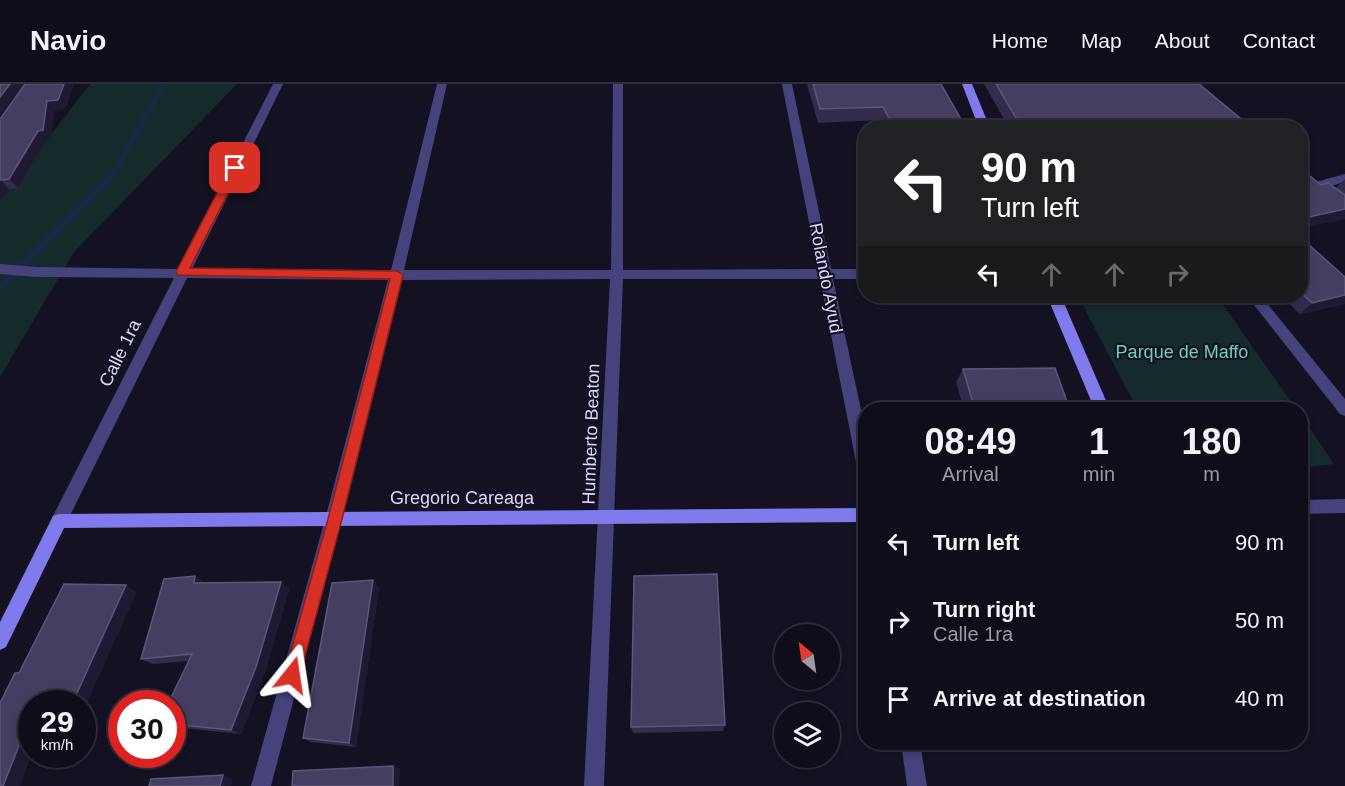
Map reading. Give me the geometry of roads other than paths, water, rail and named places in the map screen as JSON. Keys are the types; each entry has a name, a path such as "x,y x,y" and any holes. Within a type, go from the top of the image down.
{"main road":[{"path":"967,84 982,120"},
{"path":"1057,303 1100,402"},
{"name":"Gregorio Careaga","path":"59,521 858,515"},
{"name":"Calle 1ra","path":"0,641 59,521"}],"street":[{"name":"Calle 1ra","path":"59,521 278,84"},
{"path":"261,786 335,519 397,275 442,84"},
{"name":"Humberto Beaton","path":"594,786 617,274 618,84"},
{"name":"Rolando Ayud","path":"787,84 858,433"},
{"path":"1330,198 1312,183 1345,178"},
{"path":"0,269 37,272 397,275 858,274"},
{"path":"1260,303 1345,410"},
{"path":"1308,507 1345,506"},
{"path":"911,750 917,786"}],"waterway":[{"path":"0,287 113,175 164,84"}],"park label":[{"name":"Parque de Maffo","path":"1182,352"}]}
